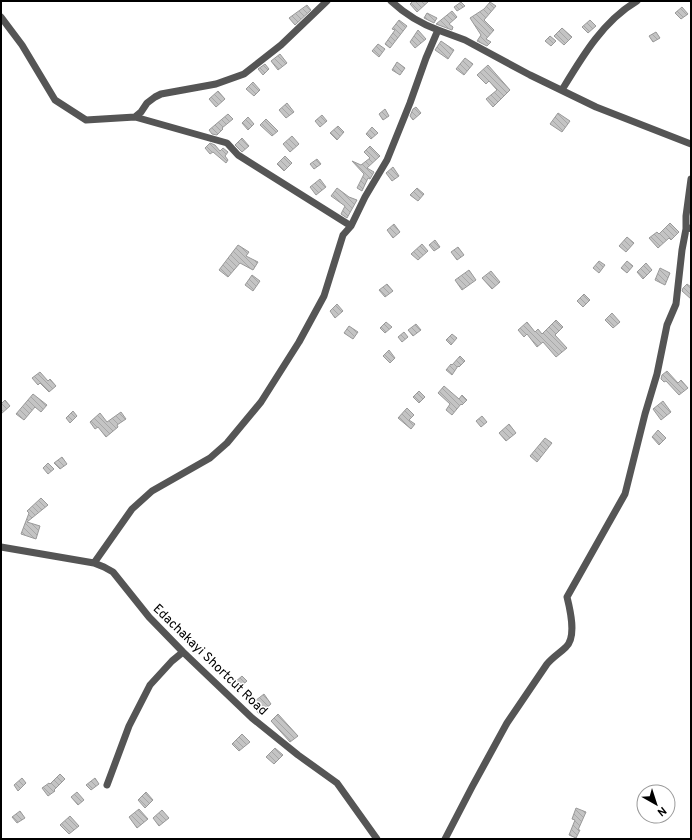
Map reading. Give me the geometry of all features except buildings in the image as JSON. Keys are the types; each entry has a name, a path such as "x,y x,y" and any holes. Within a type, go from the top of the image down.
{"street":[{"path":"134,117 141,112 147,103 161,94 216,84 244,74 281,45 327,1"},
{"path":"391,1 403,12 424,25 465,40 530,75 596,107 691,144"},
{"path":"562,90 598,35 616,16 637,1"},
{"path":"1,17 22,45 55,100 86,120 134,117 226,143 238,155 351,226"},
{"path":"94,563 132,509 152,491 210,458 227,443 261,402 299,342 324,296 343,235 351,226 365,197 386,160 438,30"},
{"path":"445,839 507,723 547,664 554,656 568,646 572,631 572,616 567,597 625,494 645,414 657,374 667,325 676,304 682,250 689,228 686,216 691,179"},
{"name":"Edachakayi Shortcut Road","path":"1,546 94,563 104,566 113,572 149,617 252,718 298,755 337,783 377,839"},
{"path":"107,785 129,726 150,685 172,661 183,652"}]}
